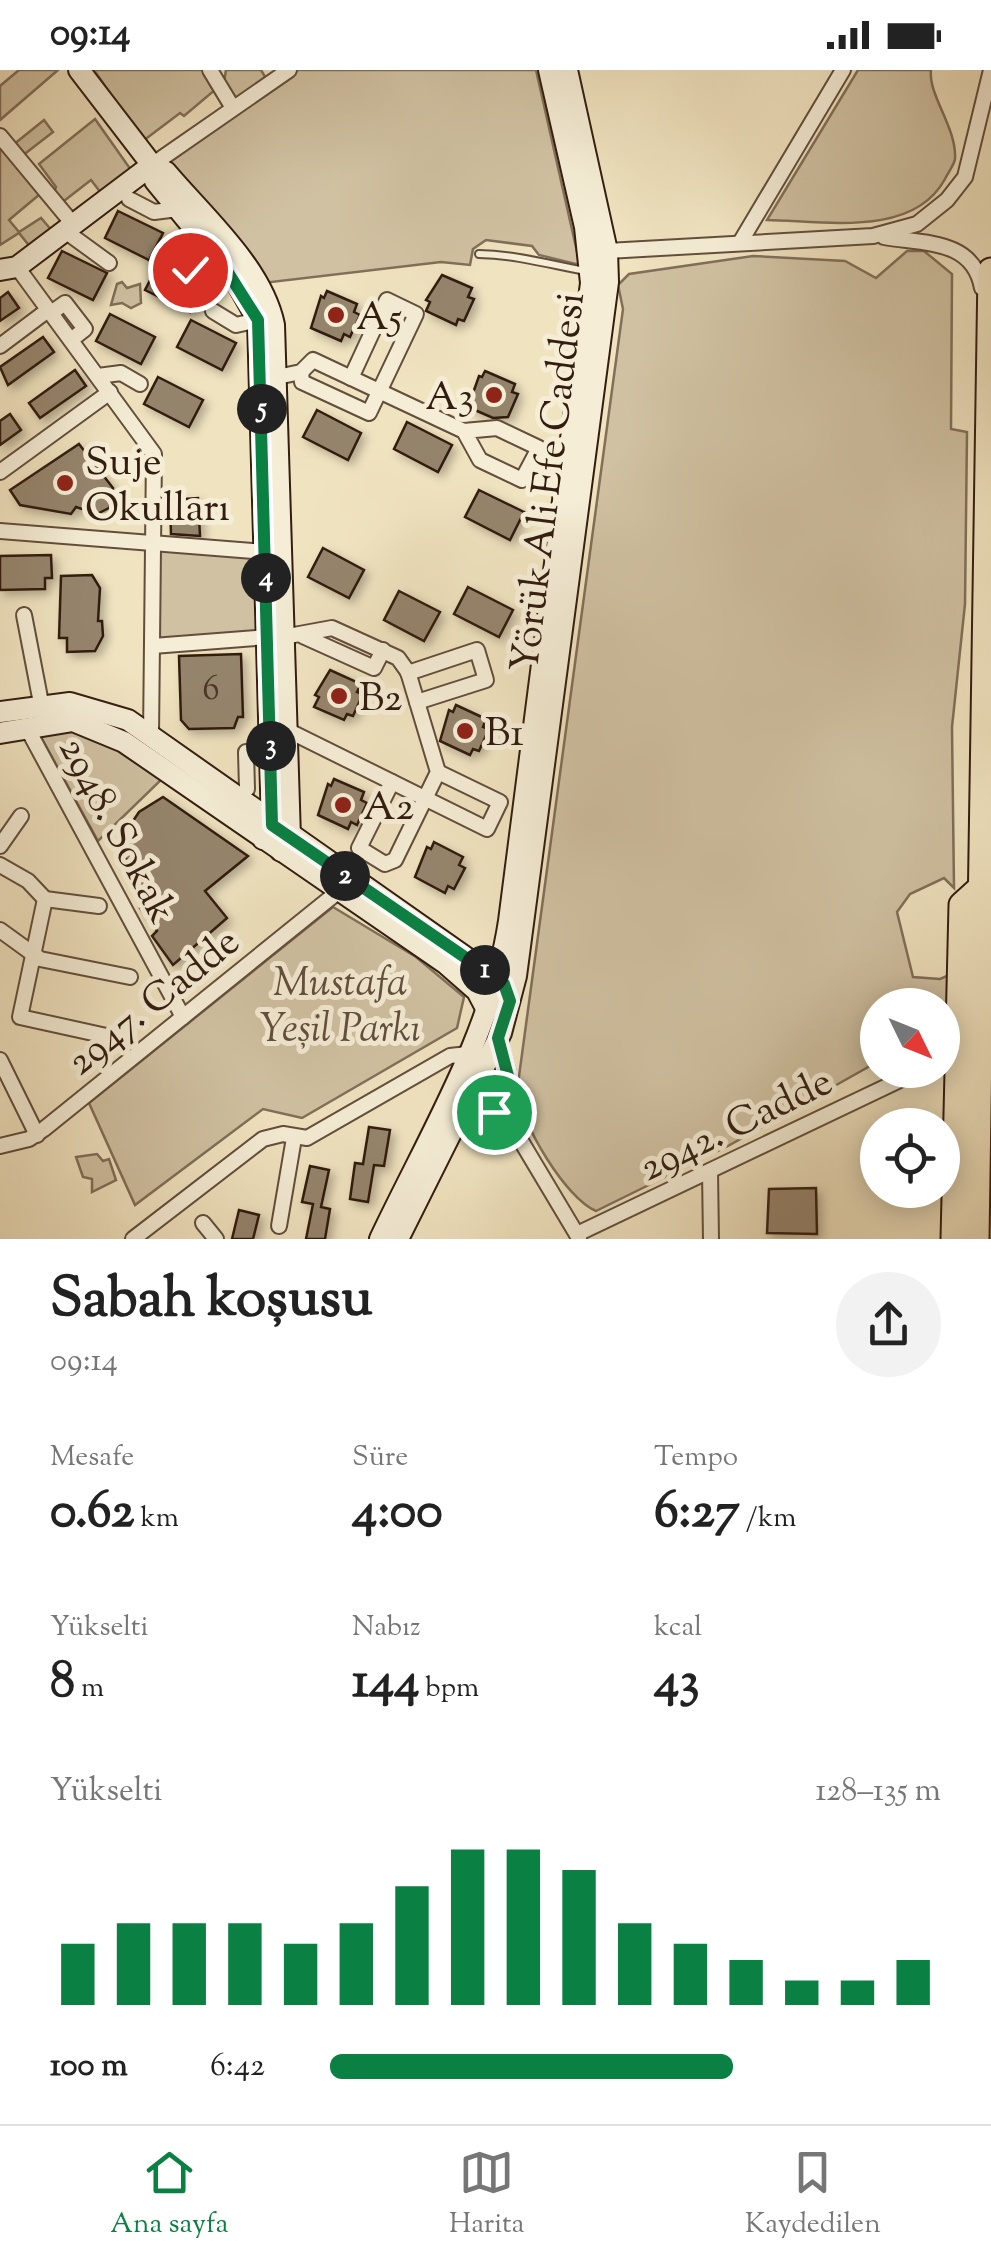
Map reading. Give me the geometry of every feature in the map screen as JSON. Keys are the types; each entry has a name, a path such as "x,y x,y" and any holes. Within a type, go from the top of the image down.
{"highway":[{"path":"976,1239 991,271"},
{"path":"956,988 962,905 983,886"},
{"path":"952,1088 954,1239"}],"street":[{"path":"79,70 152,165 166,172 238,259 260,310 266,552 284,636 271,750 277,838"},
{"path":"210,70 233,108"},
{"path":"151,736 152,448 50,312 8,269 289,70"},
{"name":"Yörük Ali Efe Caddesi","path":"398,1239 481,1074 510,1004 607,292 549,70"},
{"name":"Yörük Ali Efe Caddesi","path":"380,1239 468,1054 498,978 596,259 567,70"},
{"path":"741,242 843,70"},
{"path":"873,236 917,224 956,190 971,160 991,70"},
{"path":"0,136 69,228 109,263"},
{"path":"152,165 155,182 274,324 286,730 277,838"},
{"path":"130,199 160,213 178,209"},
{"path":"596,259 741,242 873,236 949,247 966,255 979,271 990,332"},
{"path":"181,247 180,260 196,273 220,260"},
{"path":"301,372 302,382 369,413 416,314 387,300 351,378"},
{"path":"213,311 236,325 260,310"},
{"path":"0,346 50,312"},
{"path":"277,377 301,372 313,360 464,431 497,428 539,448 522,480 480,460 464,431"},
{"path":"98,376 120,373 140,384"},
{"path":"0,472 110,392"},
{"path":"0,532 266,552"},
{"path":"24,615 41,703"},
{"path":"153,646 284,636 374,668 383,650 400,659 438,772 395,858 383,863 360,848 392,782"},
{"path":"408,674 478,650 486,680 417,702"},
{"path":"0,712 41,703 103,709 151,736 277,838"},
{"path":"0,733 72,721 104,731 498,978 508,990 510,1004"},
{"name":"2948. Sokak","path":"26,726 183,1016"},
{"path":"286,730 487,829 500,802 438,772"},
{"path":"247,789 246,752 271,750"},
{"path":"0,846 21,816"},
{"path":"0,866 28,881 44,898 99,906"},
{"path":"344,884 478,991 487,1010"},
{"name":"2947. Cadde","path":"0,1146 37,1134 344,884"},
{"path":"44,898 20,1018 111,1037"},
{"path":"0,930 33,956 130,977"},
{"path":"498,1038 508,1076 505,1112"},
{"path":"140,1236 270,1136 307,1138 453,1054 468,1054 578,1236"},
{"path":"0,1060 37,1134"},
{"name":"2942. Cadde","path":"578,1236 884,1088"},
{"path":"461,1112 505,1112"},
{"path":"278,1226 294,1138"},
{"path":"710,1172 711,1239"},
{"path":"202,1223 216,1239"}],"lane":[{"path":"479,254 525,255 543,264 596,259"}],"green space":[{"path":"19,70 58,70 0,120 0,86"},
{"path":"94,70 204,70 216,89 184,116 180,113 143,141"},
{"path":"226,70 261,70 267,80 235,100 224,82"},
{"path":"297,70 536,70 580,265 539,255 532,246 486,240 473,249 470,265 441,262 263,283 168,163"},
{"path":"858,70 931,70 954,147 954,161 945,179 931,198 890,218 840,223 767,220"},
{"path":"95,119 131,170 101,193 91,180 60,204 53,195 56,187 39,164"},
{"path":"44,120 53,132 22,156 13,145"},
{"path":"0,143 40,194 9,220 19,232 41,218 53,232 31,248 19,233 0,245"},
{"path":"907,251 924,251 952,274 951,429 967,432 965,604 952,727 954,888 944,878 910,894 897,912 913,977 940,979 954,973 953,988 860,988 860,1072 728,1146 596,1211 572,1192 547,1158 527,1122 517,1091 623,309 618,285 629,274 753,256 845,261 876,278"},
{"path":"122,282 127,288 140,284 141,303 131,308 122,303 111,305 117,284"},
{"path":"154,544 265,552 268,637 153,646"},
{"path":"68,729 102,739 164,777 98,841 41,737 42,730"},
{"name":"Mustafa Yeşil Parkı","path":"333,907 416,957 464,997 457,1028 302,1118 263,1109 135,1205 89,1103"},
{"path":"97,1154 103,1161 109,1159 116,1180 92,1192 92,1179 83,1177 76,1157"}],"building":[{"path":"118,211 163,233 149,260 105,238"},
{"path":"62,251 107,273 93,300 48,278"},
{"path":"159,263 204,285 190,312 145,290"},
{"path":"442,275 472,288 468,297 474,299 464,321 458,319 456,325 426,311 430,302 426,300"},
{"name":"A5","path":"327,291 357,304 354,312 360,315 350,337 344,334 341,341 311,328 321,296 324,298"},
{"path":"8,292 19,308 0,321 0,298"},
{"path":"110,314 155,337 141,364 96,341"},
{"path":"191,320 236,343 222,370 177,347"},
{"path":"43,337 54,352 8,385 0,367"},
{"path":"75,370 86,386 40,418 29,403"},
{"name":"A3","path":"485,371 515,384 512,392 518,394 508,417 493,418 468,407 479,376"},
{"path":"158,377 203,400 189,427 144,404"},
{"path":"317,410 361,433 348,460 303,437"},
{"path":"10,414 21,430 0,445 0,421"},
{"path":"407,422 452,445 438,472 394,449"},
{"name":"Suje Okulları","path":"79,444 113,488 109,508 97,514 76,507 71,514 20,505 10,490"},
{"path":"479,490 524,512 510,540 465,517"},
{"path":"198,498 200,536 171,534 170,500"},
{"path":"323,548 364,570 349,598 308,577"},
{"path":"51,555 52,578 45,578 45,589 0,590 0,556"},
{"path":"92,575 100,588 98,621 102,621 103,636 95,651 67,652 67,638 59,638 61,576"},
{"path":"468,587 513,610 499,637 454,614"},
{"path":"399,591 440,612 424,641 384,620"},
{"path":"241,654 243,717 238,717 234,728 189,729 181,720 179,656"},
{"name":"B2","path":"330,670 361,684 357,692 363,694 353,716 347,714 344,720 314,707 319,697 315,695"},
{"name":"B1","path":"456,705 486,719 483,727 489,729 479,751 473,749 470,755 440,741 449,710 453,712"},
{"name":"A2","path":"334,779 364,792 361,800 367,803 357,825 351,822 348,829 318,815 328,784 331,786"},
{"path":"163,797 248,856 205,891 227,918 173,965 152,936 157,931 140,908 149,892 131,880 139,867 121,856 125,850 117,845 139,812"},
{"path":"434,842 463,857 459,865 465,868 454,889 448,886 445,893 415,877 427,847 431,849"},
{"path":"369,1127 390,1130 384,1166 374,1165 368,1202 350,1199 355,1163 363,1164"},
{"path":"310,1166 329,1170 321,1207 330,1209 325,1239 306,1239 313,1204 302,1202"},
{"path":"816,1188 817,1234 767,1233 769,1189"},
{"path":"239,1210 259,1215 253,1239 232,1239"}],"place":[{"name":"A5","path":"336,315"},
{"name":"A3","path":"494,395"},
{"name":"Suje Okulları","path":"65,483"},
{"name":"B2","path":"339,696"},
{"name":"B1","path":"465,731"},
{"name":"A2","path":"343,805"}],"route":[{"path":"190,270 202,273 220,260 250,300 258,320 272,825 504,984 510,1003 498,1038 507,1063 509,1095 505,1112 494,1112"}]}
